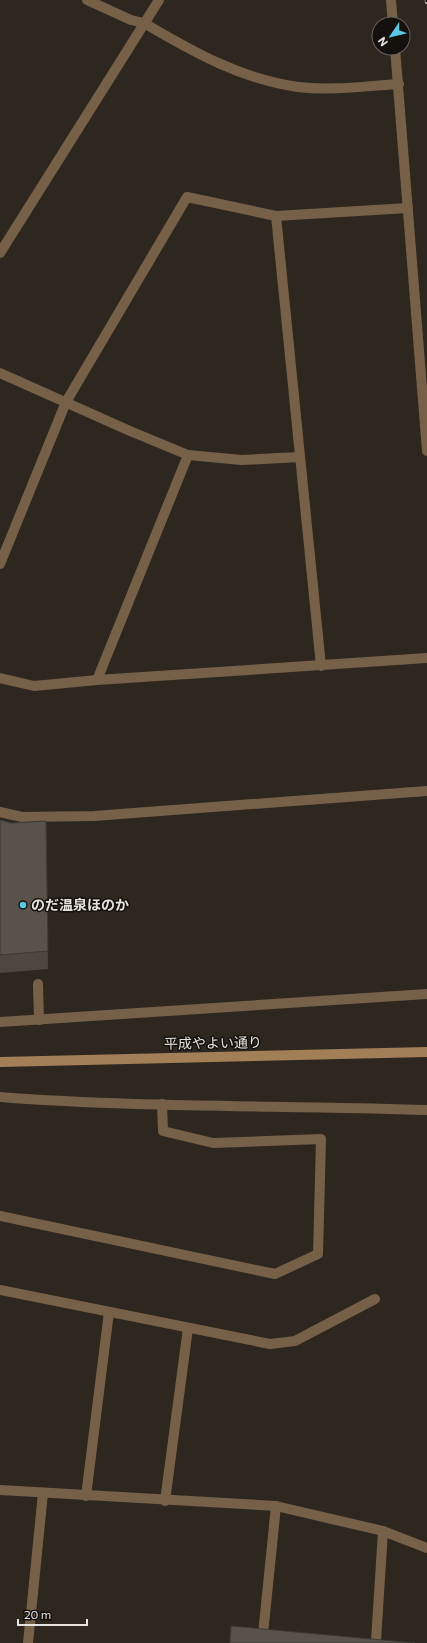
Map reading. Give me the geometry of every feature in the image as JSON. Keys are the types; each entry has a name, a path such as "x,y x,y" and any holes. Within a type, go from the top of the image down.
{"street":[{"path":"87,0 131,20 144,23 212,61 242,74 263,80 299,87 342,88 399,84"},
{"path":"0,253 159,0"},
{"path":"391,0 392,16"},
{"path":"396,56 427,451"},
{"path":"0,564 66,402 187,197 276,216 408,208"},
{"path":"276,216 321,666"},
{"path":"0,373 130,432 188,455 242,460 300,457"},
{"path":"97,680 188,455"},
{"path":"0,678 34,686 97,680 427,658"},
{"path":"0,812 22,817 94,816 427,791"},
{"path":"38,984 39,1020"},
{"path":"0,1022 427,994"},
{"name":"平成やよい通り","path":"0,1062 427,1052"},
{"path":"0,1097 36,1100 162,1104 427,1110"},
{"path":"0,1216 275,1274 318,1254 321,1139 213,1143 163,1131 162,1104"},
{"path":"0,1290 270,1344 295,1341 375,1299"},
{"path":"86,1496 109,1312"},
{"path":"165,1500 188,1328"},
{"path":"0,1490 276,1506 383,1530 427,1548"},
{"path":"28,1643 43,1493"},
{"path":"263,1634 276,1506"},
{"path":"376,1641 383,1530"}],"building":[{"name":"のだ温泉ほのか","path":"0,820 11,823 46,821 48,951 0,955"},
{"path":"231,1626 415,1643 230,1643"}],"place":[{"name":"のだ温泉ほのか","path":"23,905"}]}
